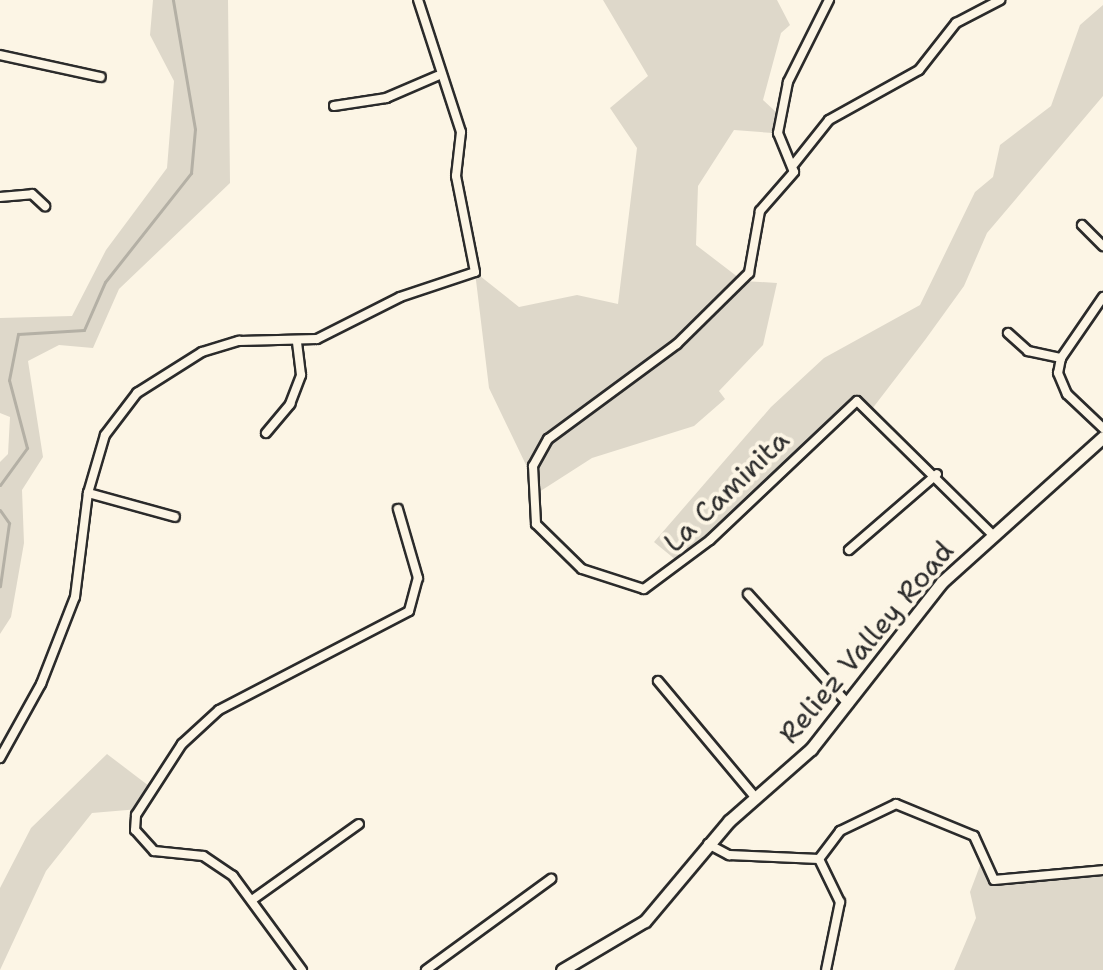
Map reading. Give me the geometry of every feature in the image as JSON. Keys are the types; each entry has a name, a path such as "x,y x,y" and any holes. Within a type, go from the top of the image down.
{"main road":[{"name":"Reliez Valley Road","path":"562,970 645,921 708,844 848,704 942,582 991,533 1103,437"}],"street":[{"path":"0,758 35,697 75,597 88,493 105,435 137,393 176,364 239,341 297,340 333,332 400,297 475,272 456,176 461,132 437,76 418,0"},
{"path":"829,0 780,110 778,133 794,164 829,120 919,70 956,23 1000,0"},
{"path":"0,55 101,77"},
{"path":"334,106 386,98 437,76"},
{"name":"La Caminita","path":"794,164 760,211 755,257 735,292 639,375 548,439 533,466 536,524 582,569 630,589 669,576 846,404 865,402 991,533"},
{"path":"0,197 32,194 45,206"},
{"path":"1082,225 1103,246"},
{"path":"1103,297 1061,358 1067,394 1103,428"},
{"path":"1008,333 1028,351 1061,358"},
{"path":"266,433 290,404 301,375 297,340"},
{"path":"849,550 937,474"},
{"path":"88,493 175,517"},
{"path":"302,970 252,900 217,861 154,851 135,830 136,815 182,744 219,710 409,611 418,578 398,509"},
{"path":"748,594 848,704"},
{"path":"658,681 756,798"},
{"path":"819,859 840,831 896,804 974,836 994,880 1103,870"},
{"path":"252,900 359,824"},
{"path":"708,844 729,855 819,859"},
{"path":"819,859 840,902 826,970"},
{"path":"426,970 551,879"}],"shaded area":[{"path":"153,0 228,0 230,183 119,289 93,348 59,345 28,361 43,457 22,490 24,543 11,617 0,634 0,462 8,454 10,417 0,413 0,318 72,316 106,250 167,168 174,81 150,35"},
{"path":"603,0 777,0 790,25 781,33 763,100 776,112 773,133 734,130 698,186 696,245 743,281 777,283 763,345 719,391 725,399 694,426 592,458 539,492 489,388 475,272 519,307 577,295 618,304 637,148 610,108 648,76"},
{"path":"1103,5 1103,96 987,233 964,286 925,340 872,409 846,404 682,565 654,542 771,407 824,358 920,305 975,192 993,177 1000,145 1051,106 1080,25"},
{"path":"107,754 149,786 139,809 92,813 46,871 0,970 0,888 31,828"},
{"path":"984,855 994,880 1103,870 1103,970 954,970 976,918 970,892"}],"waterway":[{"path":"0,485 27,448 9,380 18,334 84,330 105,282 191,173 195,129 173,0"},
{"path":"0,510 9,523 0,586"}]}
